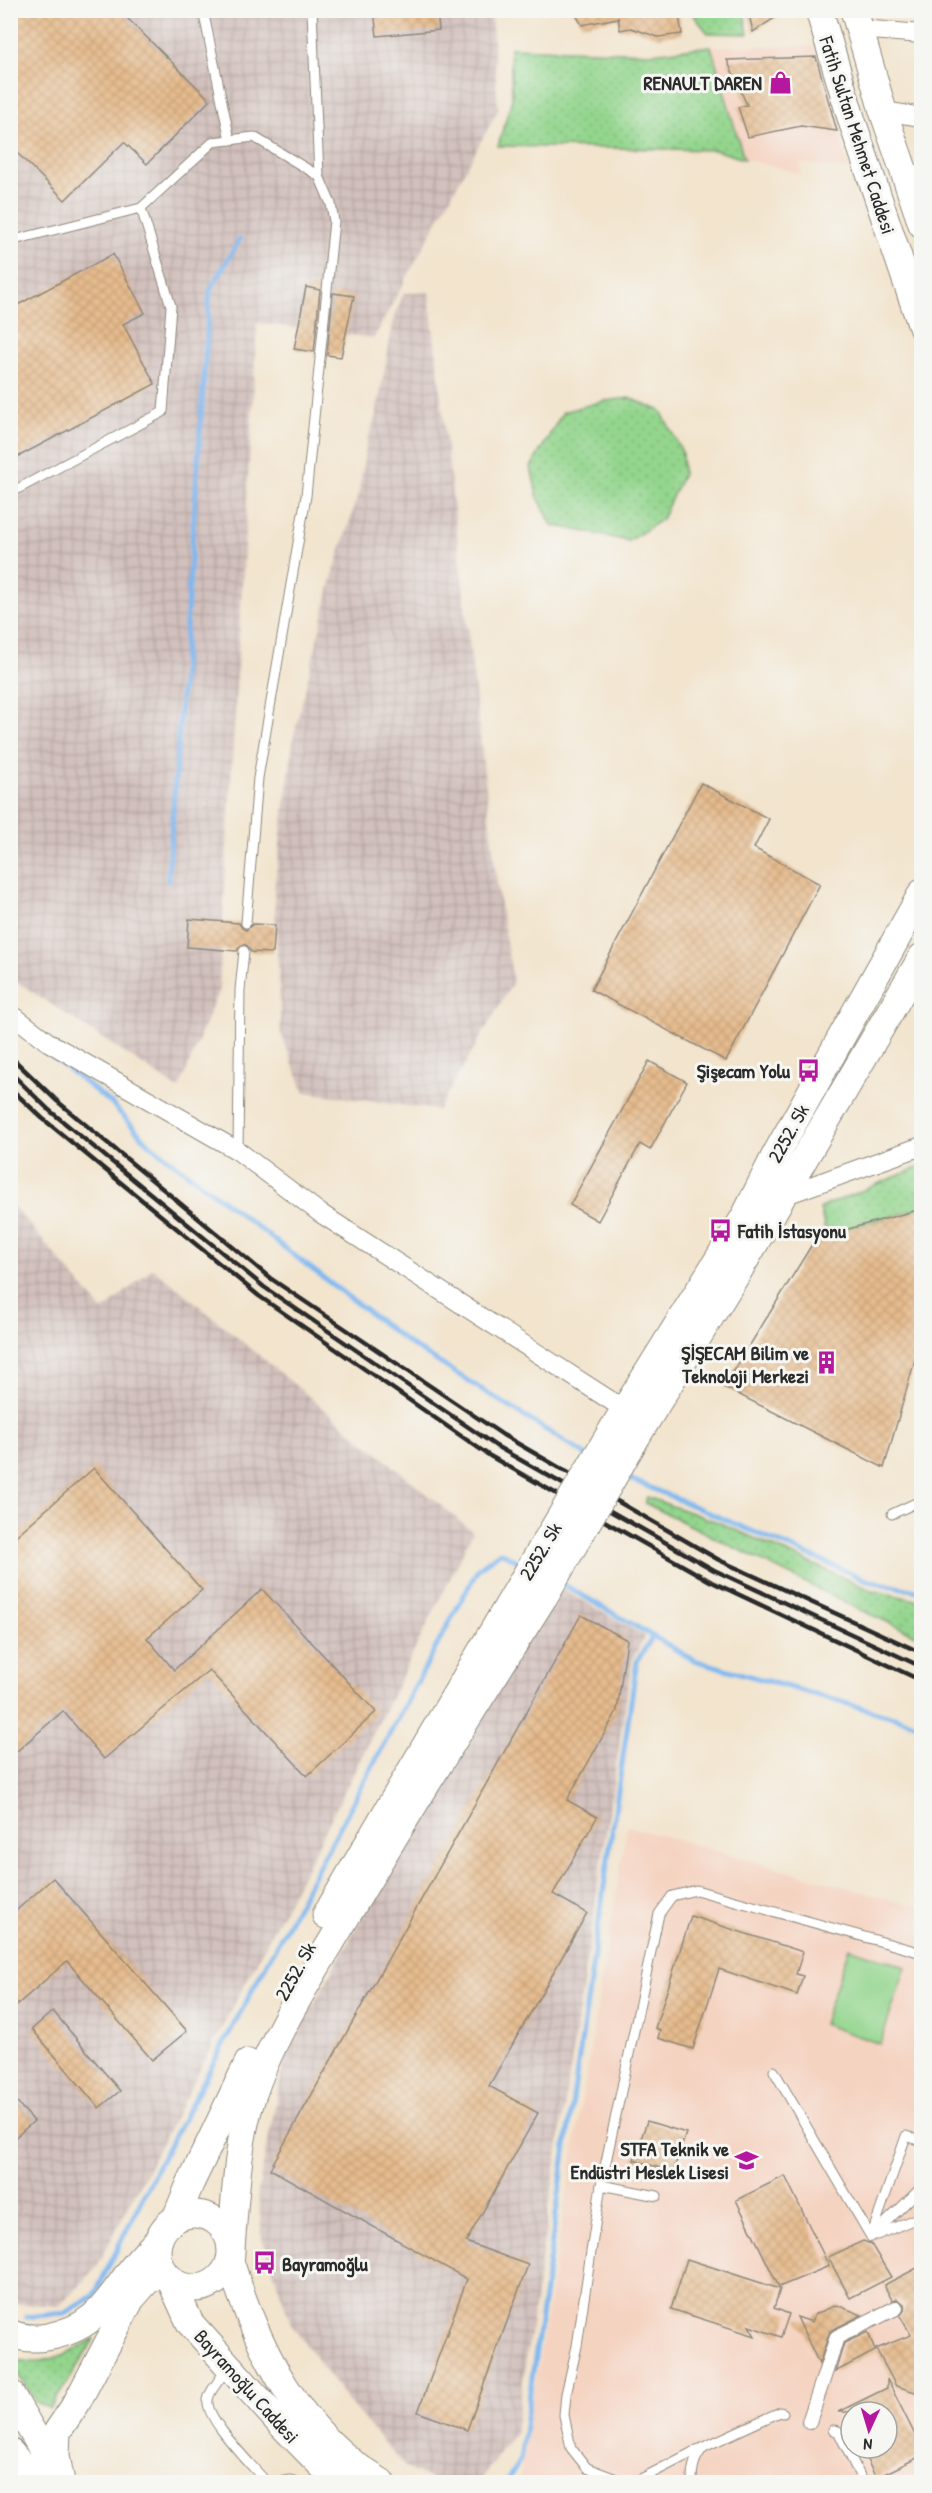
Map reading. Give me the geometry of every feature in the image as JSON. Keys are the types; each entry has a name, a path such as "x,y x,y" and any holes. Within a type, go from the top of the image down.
{"highway":[{"path":"10,2453 53,2482"}],"main road":[{"name":"Fatih Sultan Mehmet Caddesi","path":"819,10 852,121 921,327"},
{"name":"Fatih Sultan Mehmet Caddesi","path":"856,20 883,111 921,224"},
{"name":"2252. Sk","path":"231,2255 244,2134 250,2103 260,2073 323,1956 630,1424 921,893"},
{"name":"2252. Sk","path":"630,1424 738,1272 921,957"},
{"name":"2252. Sk","path":"176,2218 190,2184 285,1987 390,1804 534,1587"},
{"path":"10,2333 29,2338 42,2338 76,2330 92,2320 132,2268 159,2239 168,2224 176,2218 197,2214 207,2216 224,2229 231,2255 225,2272 216,2281 205,2286 193,2288 181,2286 166,2275 157,2250 159,2239"},
{"name":"Bayramoğlu Caddesi","path":"231,2255 248,2315 279,2380 326,2439 363,2472 381,2482"},
{"path":"53,2482 57,2432 76,2404 131,2299 146,2282 166,2275"},
{"name":"Bayramoğlu Caddesi","path":"166,2275 190,2323 316,2462 338,2482"},
{"path":"10,2393 53,2482"}],"street":[{"path":"856,20 921,33"},
{"path":"883,111 921,117"},
{"path":"10,1012 48,1042 238,1151 320,1213 630,1424"},
{"path":"783,1196 921,1146"},
{"path":"810,2422 837,2337 896,2308"}],"lane":[{"path":"203,10 230,140"},
{"path":"246,923 258,778 306,496 334,221 331,204 319,176 312,10"},
{"path":"10,241 141,208 213,142 254,137 319,176"},
{"path":"10,493 164,412 171,306 141,208"},
{"path":"238,1151 240,990 244,951"},
{"path":"892,1514 921,1500"},
{"path":"624,2482 587,2468 571,2448 564,2415 566,2394 577,2346 601,2185 659,1914 672,1896 696,1890 921,1953"},
{"path":"774,2071 871,2237"},
{"path":"871,2237 906,2136 921,2142"},
{"path":"601,2185 657,2196"},
{"path":"871,2237 921,2187"},
{"path":"871,2237 921,2216"},
{"path":"224,2362 223,2377 210,2393 208,2408 218,2424 266,2482"},
{"path":"635,2482 704,2447 780,2412 783,2413"},
{"path":"833,2430 838,2431 863,2482"},
{"path":"692,2482 692,2470 697,2455 704,2447"},
{"path":"279,2482 290,2480 297,2482"}],"shaded area":[{"path":"10,11 491,11 498,110 374,338 257,323 219,989 179,1089 11,978"},
{"path":"711,46 815,46 849,170 801,163 800,174 744,159"},
{"path":"429,292 498,893 513,982 438,1110 304,1092 281,1033 274,890 294,736 332,578 359,491 367,441 376,416 395,313 404,293"},
{"path":"10,1202 103,1311 153,1268 473,1532 320,1841 95,2270 59,2306 10,2303"},
{"path":"552,1583 645,1636 632,1660 515,2433 479,2482 439,2482 405,2467 346,2399 291,2324 262,2238 258,2191 286,2052"},
{"name":"STFA Teknik ve Endüstri Meslek Lisesi","path":"627,1826 921,1908 921,2482 519,2482"}],"green space":[{"path":"690,11 744,11 748,34 708,33"},
{"path":"711,46 744,159 715,150 498,146 512,99 510,48 651,53"},
{"path":"630,398 661,411 682,452 683,474 662,519 629,541 552,525 537,495 531,467 563,412 604,401"},
{"path":"921,1166 921,1208 826,1235 820,1208"},
{"path":"647,1497 720,1523 871,1590 921,1601 921,1637 856,1608 645,1503"},
{"path":"849,1948 906,1967 880,2044 823,2024"},
{"path":"95,2338 50,2409 36,2402 11,2364 11,2358 33,2362 54,2358"}],"building":[{"path":"10,10 119,10 210,100 147,164 124,142 65,200 10,146"},
{"path":"374,10 437,10 439,30 377,36"},
{"path":"573,10 678,10 682,34 658,37 631,28 620,30 618,18 582,25"},
{"path":"748,10 787,10 753,32"},
{"name":"RENAULT DAREN","path":"816,57 837,131 801,126 748,137 738,107 747,105 727,60"},
{"path":"113,254 145,313 123,324 155,384 10,461 10,309"},
{"path":"306,287 320,290 314,352 294,349"},
{"path":"333,293 354,296 341,357 327,355"},
{"path":"701,783 769,819 754,848 820,884 726,1061 591,990"},
{"path":"189,919 239,923 246,930 253,924 275,925 273,953 251,952 244,944 237,951 187,947"},
{"path":"649,1061 687,1082 650,1150 640,1144 598,1221 570,1205"},
{"name":"ŞİŞECAM Bilim ve Teknoloji Merkezi","path":"921,1209 921,1339 884,1468 724,1387 816,1238"},
{"path":"94,1468 202,1590 147,1638 174,1670 262,1589 376,1712 307,1776 209,1670 104,1759 63,1711 10,1757 10,1541"},
{"path":"581,1615 627,1640 617,1711 567,1800 597,1817 553,1894 587,1913 489,2086 538,2113 466,2242 528,2265 467,2430 418,2412 467,2279 270,2169"},
{"path":"53,1878 187,2031 152,2060 67,1961 10,2011 10,1916"},
{"path":"691,1916 803,1952 796,1974 803,1976 797,1995 719,1969 693,2049 658,2038 660,2030 655,2028"},
{"path":"53,2011 120,2091 99,2108 32,2029"},
{"path":"10,2095 34,2121 10,2142"},
{"path":"647,2121 686,2133 673,2172 634,2160"},
{"path":"785,2176 829,2266 779,2287 736,2200"},
{"path":"863,2241 871,2244 891,2277 850,2298 828,2257"},
{"path":"687,2259 780,2289 774,2308 789,2314 781,2337 749,2326 755,2336 671,2309"},
{"path":"921,2266 921,2394 896,2386 876,2349 911,2335 900,2316 905,2309 904,2304 897,2299 892,2300 884,2285"},
{"path":"837,2305 862,2315 830,2331 819,2364 797,2317 812,2322 815,2314"},
{"path":"868,2332 875,2351 835,2372 844,2343"},
{"path":"887,2379 898,2400 862,2400 887,2388"},
{"path":"899,2403 921,2447 921,2456 876,2478 867,2460 899,2460"}],"waterway":[{"path":"168,881 210,290 240,239"},
{"path":"48,1053 112,1104 147,1142 408,1343 589,1457"},
{"path":"623,1476 869,1581 922,1592"},
{"path":"26,2317 65,2313 94,2296 157,2168 478,1569 500,1552 524,1564"},
{"path":"561,1583 694,1660 922,1725"},
{"path":"506,2482 520,2460 637,1661 653,1636"}],"railway":[{"path":"10,1056 57,1101 270,1278 503,1435 719,1560 922,1653"},
{"path":"10,1072 49,1110 264,1287 496,1446 714,1570 922,1667"},
{"path":"10,1088 42,1118 259,1296 490,1456 710,1581 922,1681"}],"place":[{"name":"RENAULT DAREN","path":"780,82"},
{"name":"Şişecam Yolu","path":"808,1070"},
{"name":"Fatih İstasyonu","path":"720,1230"},
{"name":"ŞİŞECAM Bilim ve Teknoloji Merkezi","path":"827,1363"},
{"name":"STFA Teknik ve Endüstri Meslek Lisesi","path":"747,2160"},
{"name":"Bayramoğlu","path":"264,2263"}]}
